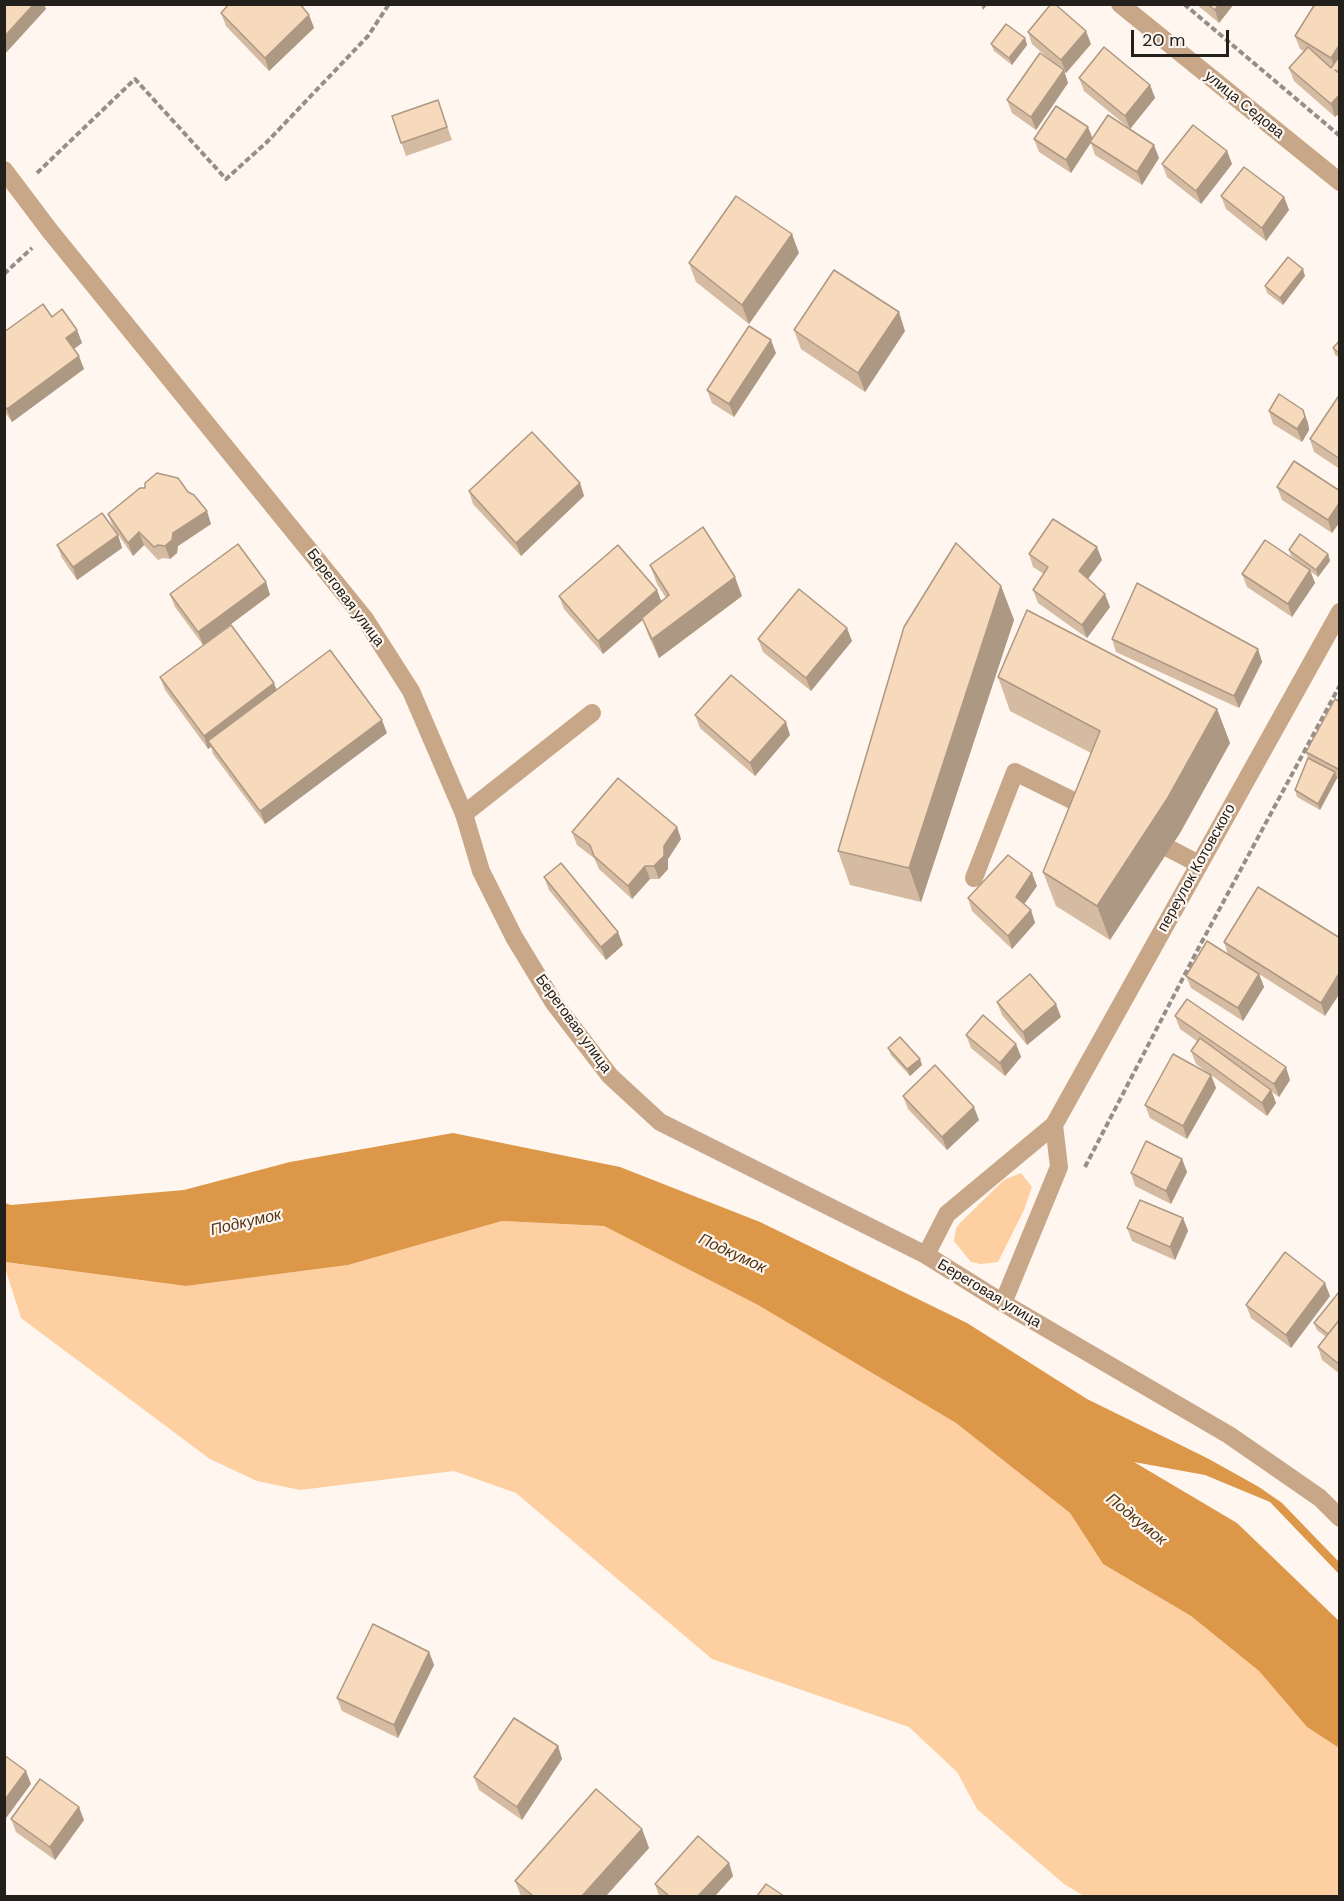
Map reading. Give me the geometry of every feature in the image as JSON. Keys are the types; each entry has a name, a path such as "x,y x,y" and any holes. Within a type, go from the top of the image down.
{"street":[{"name":"улица Седова","path":"1120,4 1340,182"},
{"name":"Береговая улица","path":"4,170 50,231 365,619 411,691 464,814 481,871 514,937 554,1003 610,1076 660,1122 926,1255 1003,1303 1229,1435 1320,1498 1340,1518"},
{"name":"переулок Котовского","path":"926,1255 947,1214 1054,1125 1340,612"},
{"path":"464,814 592,713"},
{"path":"974,878 1015,772 1094,811"},
{"path":"1170,849 1199,864"},
{"path":"1003,1303 1059,1167 1054,1125"}],"path":[{"path":"19,190 135,79 226,179 266,143 368,36 389,4"},
{"path":"1184,4 1340,136"},
{"path":"4,274 50,231"},
{"path":"1059,1167 1079,1179 1198,949 1340,685"}],"shaded area":[{"path":"1021,1173 1032,1187 1024,1210 998,1262 981,1264 971,1262 954,1241 956,1228 1004,1180"},
{"path":"502,1221 604,1226 758,1305 956,1423 1070,1513 1103,1564 1191,1616 1259,1671 1307,1727 1339,1748 1339,1896 1084,1896 1064,1884 977,1809 957,1772 909,1727 712,1659 516,1493 454,1471 300,1490 257,1481 210,1459 21,1318 4,1262 186,1286 348,1265"}],"water":[{"name":"Подкумок","path":"453,1133 620,1167 760,1222 967,1323 1087,1399 1207,1458 1259,1487 1282,1503 1339,1562 1339,1574 1270,1502 1205,1475 1134,1462 1237,1523 1339,1621 1339,1748 1307,1727 1259,1671 1191,1616 1103,1564 1070,1513 956,1423 758,1305 604,1226 502,1221 348,1265 186,1286 5,1262 5,1203 11,1205 184,1190 290,1162"}],"building":[{"path":"4,4 34,4 4,37"},
{"path":"229,4 300,4 309,15 265,58 221,13"},
{"path":"1051,4 1055,4 1086,31 1061,60 1028,32"},
{"path":"1207,4 1219,4 1215,10"},
{"path":"1315,4 1340,4 1340,44 1331,58 1295,36"},
{"path":"1006,24 1025,38 1009,58 991,44"},
{"path":"1104,47 1150,85 1125,116 1079,78"},
{"path":"1308,47 1331,68 1340,55 1340,73 1335,70 1340,74 1340,94 1331,104 1289,68"},
{"path":"1040,53 1064,70 1031,117 1007,100"},
{"path":"438,100 447,127 401,143 392,116"},
{"path":"1056,106 1088,127 1066,160 1034,139"},
{"path":"1108,115 1154,145 1137,172 1090,142"},
{"path":"1193,125 1227,151 1196,191 1162,164"},
{"path":"1244,167 1284,197 1262,228 1221,196"},
{"path":"736,196 792,234 742,305 689,263"},
{"path":"1288,257 1303,269 1280,298 1265,286"},
{"path":"834,270 899,312 858,373 794,330"},
{"path":"43,304 52,317 62,309 77,330 66,338 79,356 7,409 4,405 4,332"},
{"path":"749,326 771,340 729,404 707,390"},
{"path":"1340,340 1340,354 1333,348"},
{"path":"1279,394 1303,410 1305,417 1297,429 1269,411"},
{"path":"1340,394 1340,459 1310,439"},
{"path":"532,432 580,483 516,543 469,491"},
{"path":"1294,461 1340,491 1340,502 1328,520 1277,487"},
{"path":"157,473 178,478 207,511 173,533 172,540 165,546 154,547 139,532 128,543 108,514 140,488 145,488 145,483"},
{"path":"102,513 118,535 73,567 57,545"},
{"path":"1053,519 1097,547 1079,571 1105,594 1082,625 1033,590 1048,567 1029,554"},
{"path":"703,527 735,577 652,639 642,618 669,595 650,565"},
{"path":"1300,534 1328,554 1316,570 1289,550"},
{"path":"1265,540 1310,570 1288,604 1242,574"},
{"path":"956,543 1001,586 909,868 838,851 904,627"},
{"path":"238,544 266,582 198,632 170,594"},
{"path":"618,545 657,590 598,641 559,596"},
{"path":"1137,583 1258,649 1234,696 1112,639"},
{"path":"799,589 847,628 806,678 758,639"},
{"path":"1027,610 1217,709 1167,799 1097,906 1043,872 1100,731 998,677"},
{"path":"231,625 274,683 204,736 160,677"},
{"path":"330,650 382,720 260,811 208,741"},
{"path":"731,675 786,722 750,763 695,715"},
{"path":"1335,699 1340,702 1340,770 1306,752"},
{"path":"1308,758 1335,772 1318,804 1295,790"},
{"path":"618,778 677,827 664,846 664,856 654,866 645,866 628,886 594,856 590,845 572,832"},
{"path":"1008,855 1032,873 1016,897 1031,910 1008,936 968,898"},
{"path":"561,863 618,932 601,947 544,877"},
{"path":"1258,887 1340,938 1340,972 1321,1003 1224,942"},
{"path":"1207,941 1259,974 1238,1008 1186,976"},
{"path":"1030,974 1056,1004 1023,1032 997,1002"},
{"path":"1187,999 1286,1067 1274,1084 1175,1016"},
{"path":"983,1015 1016,1044 1000,1063 966,1035"},
{"path":"900,1037 920,1059 907,1069 888,1048"},
{"path":"1200,1038 1271,1090 1262,1103 1191,1051"},
{"path":"1173,1054 1211,1075 1183,1126 1145,1105"},
{"path":"935,1065 974,1107 942,1137 903,1096"},
{"path":"1146,1141 1182,1159 1166,1191 1131,1173"},
{"path":"1140,1200 1183,1218 1170,1247 1127,1228"},
{"path":"1285,1252 1325,1283 1286,1335 1246,1305"},
{"path":"1339,1292 1340,1319 1328,1334 1314,1323"},
{"path":"1340,1319 1340,1365 1318,1347"},
{"path":"373,1624 429,1652 394,1725 337,1698"},
{"path":"514,1718 558,1746 517,1807 474,1777"},
{"path":"4,1755 26,1771 4,1801"},
{"path":"40,1779 79,1807 50,1847 11,1819"},
{"path":"596,1789 642,1829 582,1896 533,1896 515,1881"},
{"path":"698,1836 729,1863 698,1896 669,1896 655,1884"},
{"path":"766,1884 784,1896 757,1896"}]}
